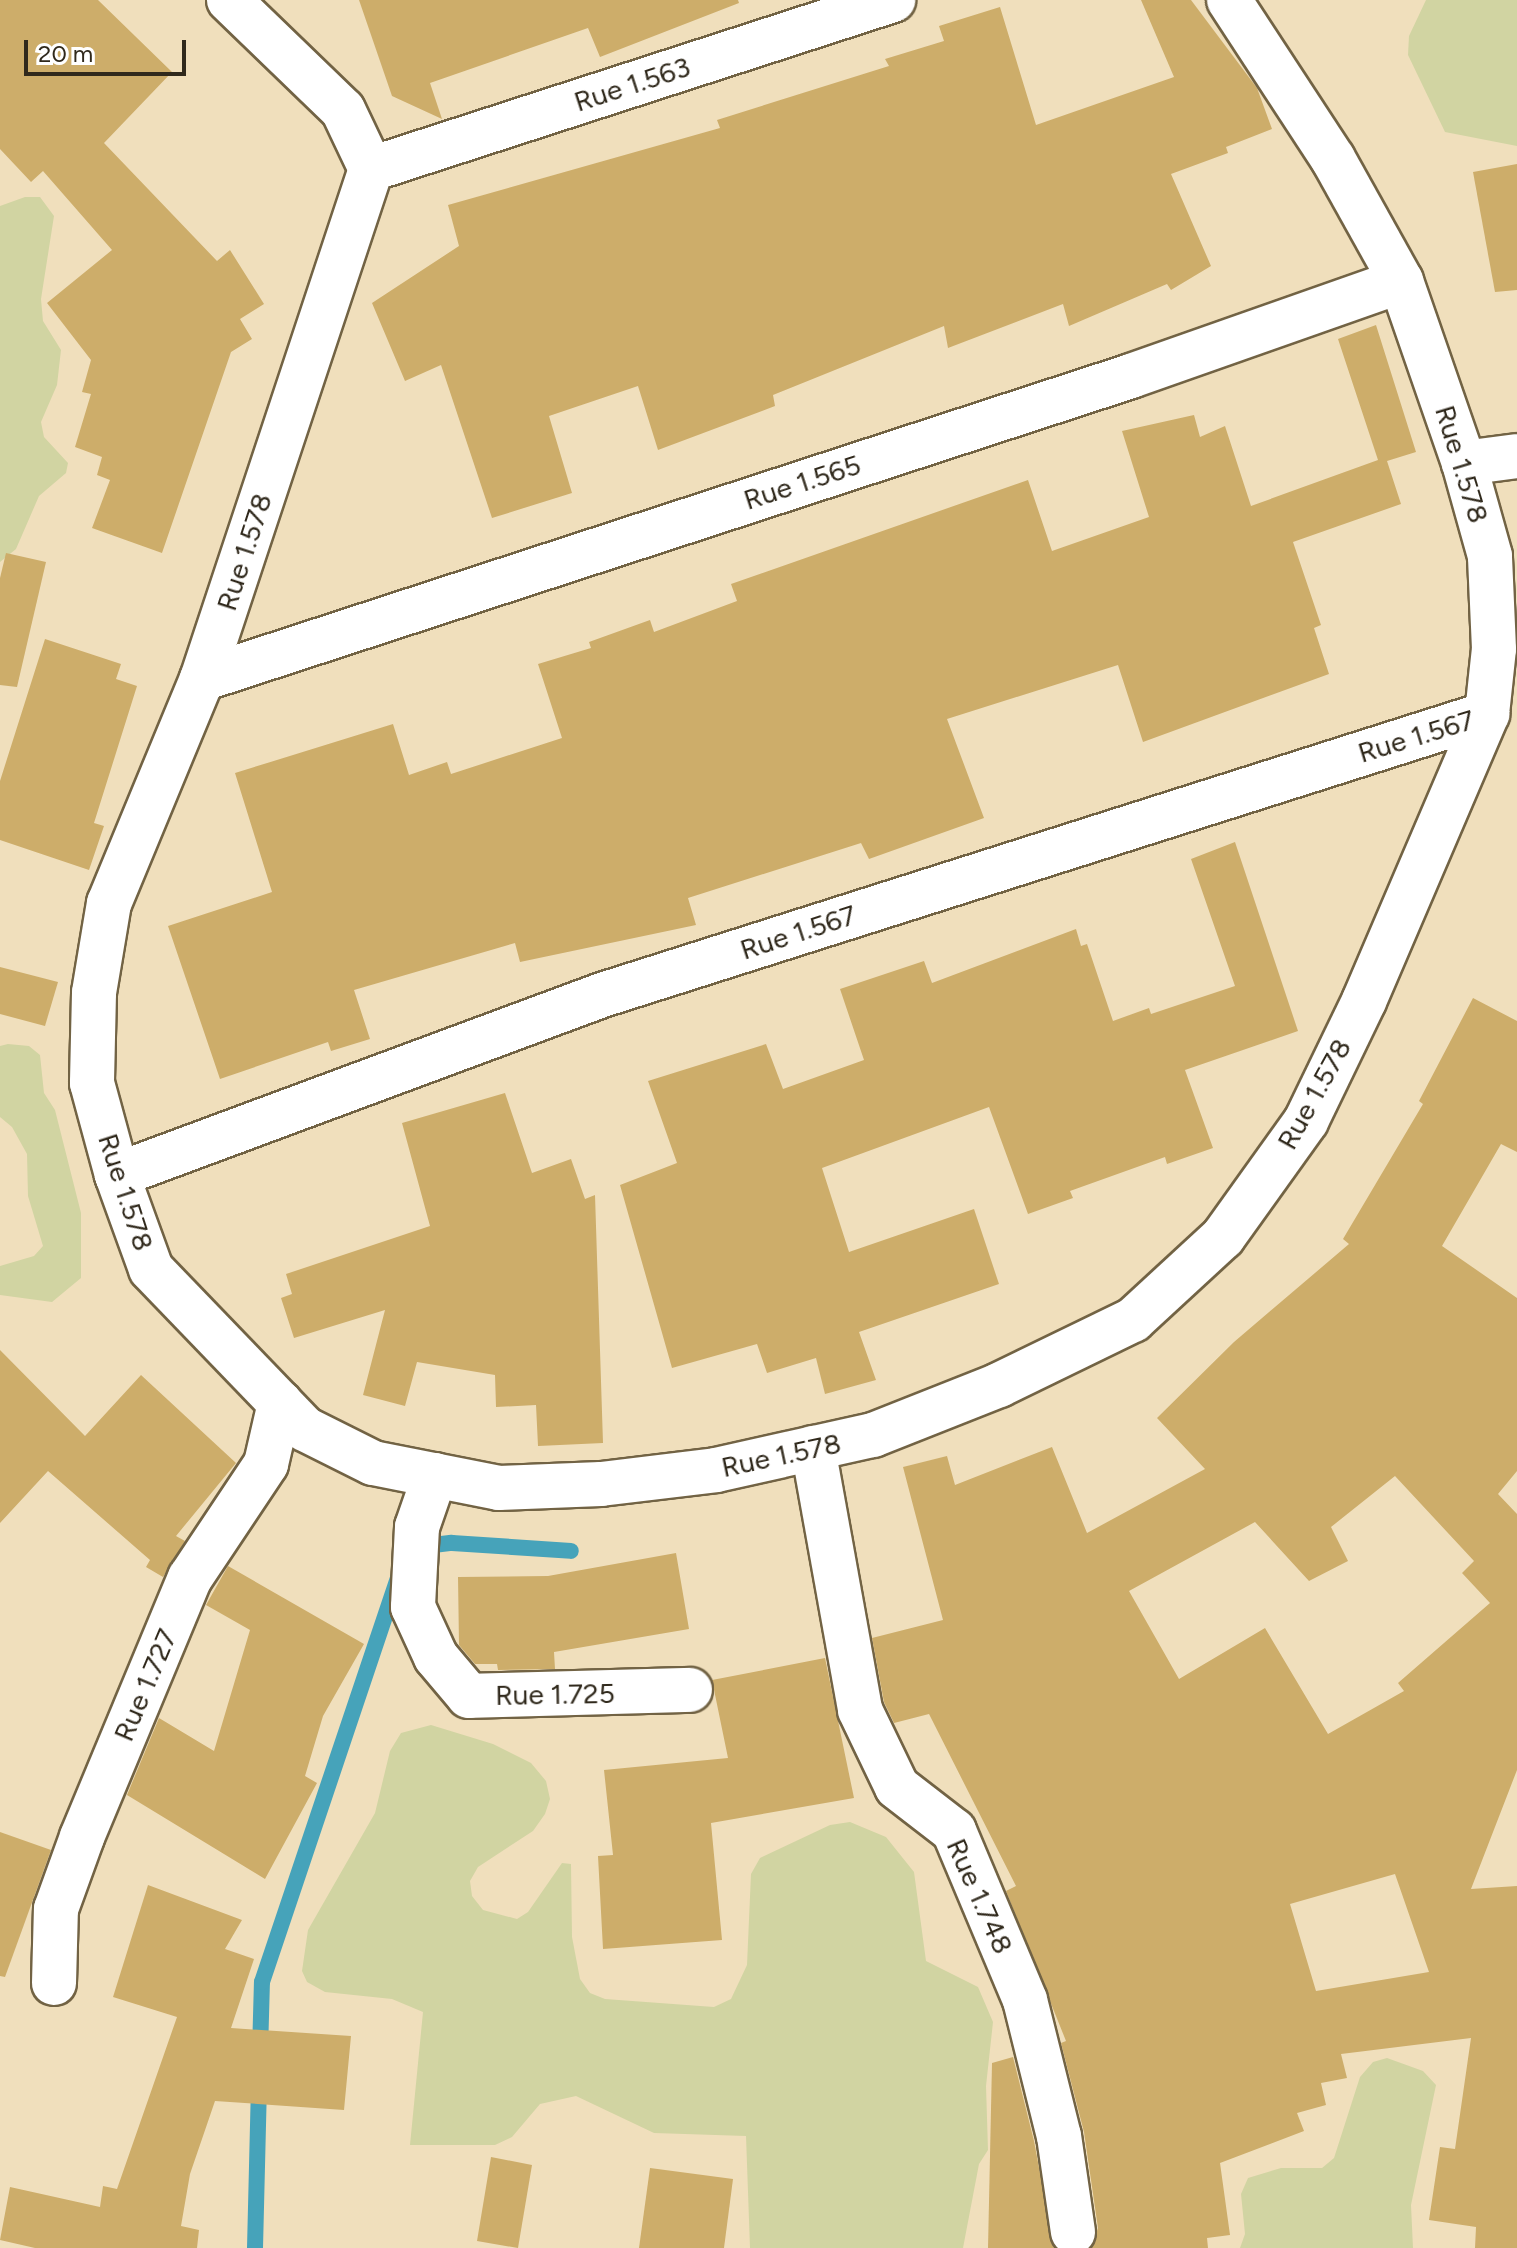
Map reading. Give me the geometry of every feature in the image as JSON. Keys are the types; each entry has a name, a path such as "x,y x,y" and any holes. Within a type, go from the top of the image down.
{"street":[{"path":"229,0 343,110 371,169"},
{"name":"Rue 1.563","path":"371,169 893,0"},
{"name":"Rue 1.578","path":"371,169 202,679 109,903 94,993 92,1083 117,1175 151,1269 305,1429 373,1463 499,1488 601,1484 716,1470 873,1435 999,1385 1133,1320 1223,1237 1306,1121 1487,714 1494,649 1490,556 1464,463 1401,281 1333,159 1229,0"},
{"name":"Rue 1.565","path":"202,679 1131,376 1401,281"},
{"path":"1464,463 1517,456"},
{"name":"Rue 1.567","path":"117,1175 602,995 1487,714"},
{"name":"Rue 1.727","path":"54,1983 56,1909 82,1837 190,1578 266,1464 280,1403"},
{"name":"Rue 1.748","path":"813,1448 860,1710 897,1787 954,1831 1025,2000 1059,2136 1073,2232"},
{"name":"Rue 1.725","path":"435,1475 417,1527 413,1607 436,1657 469,1696 690,1690"}],"green space":[{"path":"1426,0 1517,0 1517,146 1445,132 1408,55 1409,36"},
{"path":"25,197 40,197 54,216 41,299 43,321 61,350 57,385 41,422 44,437 68,463 66,473 39,496 16,549 0,562 0,206"},
{"path":"0,1046 29,1046 40,1055 44,1093 55,1110 81,1213 81,1278 52,1302 0,1295 0,1266 34,1256 43,1246 28,1196 27,1154 12,1127 0,1117"},
{"path":"431,1725 493,1744 531,1763 546,1781 550,1799 545,1814 533,1831 478,1867 470,1881 472,1896 483,1910 517,1919 528,1912 562,1863 571,1864 572,1937 580,1979 590,1993 605,1999 714,2007 731,1999 747,1965 751,1874 760,1858 830,1825 850,1822 886,1837 914,1872 926,1961 978,1987 993,2022 986,2086 988,2150 979,2164 963,2248 750,2248 746,2136 654,2133 576,2096 540,2104 512,2137 495,2145 410,2145 423,2012 392,1999 325,1992 307,1982 302,1971 308,1930 375,1813 390,1751 401,1733"},
{"path":"1387,2058 1423,2071 1436,2085 1411,2205 1413,2248 1240,2248 1245,2234 1241,2194 1248,2178 1281,2168 1322,2168 1334,2158 1360,2077 1373,2062"}],"building":[{"path":"0,0 98,0 172,72 104,143 217,261 230,250 264,304 240,319 252,339 231,352 162,553 92,528 110,480 97,475 102,457 75,447 91,394 82,392 91,360 47,303 112,250 43,171 31,182 0,149"},
{"path":"359,0 738,0 739,3 600,57 588,28 430,83 442,119 392,96"},
{"path":"1141,0 1191,0 1257,88 1272,129 1226,147 1228,153 1171,174 1211,266 1171,290 1167,284 1069,326 1063,304 948,348 944,326 773,395 775,406 658,450 638,386 549,416 572,493 492,518 441,365 405,381 372,303 459,246 448,205 720,128 717,120 889,66 885,59 944,41 939,26 1000,7 1036,125 1174,77"},
{"path":"1517,164 1517,290 1495,292 1473,172"},
{"path":"1376,325 1416,452 1387,461 1401,504 1293,542 1321,625 1314,628 1329,674 1143,742 1118,665 947,719 984,818 869,859 861,843 688,898 696,925 520,962 515,943 354,990 370,1039 331,1051 328,1042 220,1079 168,926 272,892 235,773 393,724 409,775 447,762 451,774 562,738 538,664 591,648 589,642 650,620 654,632 737,601 731,584 1028,480 1052,551 1149,517 1122,431 1194,415 1200,437 1225,426 1251,506 1378,460 1338,339"},
{"path":"6,553 46,562 17,687 0,685 0,578"},
{"path":"45,639 121,664 116,679 137,686 94,823 104,826 89,870 0,840 0,781"},
{"path":"1235,842 1298,1031 1185,1070 1213,1148 1167,1164 1165,1157 1070,1191 1073,1198 1028,1214 989,1107 822,1168 849,1252 974,1209 999,1284 859,1332 876,1380 825,1394 816,1358 767,1373 757,1344 672,1368 620,1185 677,1163 648,1081 766,1044 783,1089 864,1060 840,989 924,961 932,983 1076,929 1081,946 1087,944 1113,1021 1149,1008 1151,1014 1235,986 1191,859"},
{"path":"0,967 58,982 45,1026 0,1014"},
{"path":"1473,998 1517,1021 1517,1152 1501,1144 1442,1246 1517,1298 1517,1471 1498,1494 1517,1514 1517,1770 1471,1889 1517,1886 1517,2248 1475,2248 1476,2227 1429,2220 1440,2147 1455,2149 1471,2038 1341,2054 1347,2078 1321,2083 1326,2105 1297,2113 1304,2131 1220,2163 1230,2235 1207,2238 1208,2248 1091,2248 1098,2228 1084,2132 1061,2043 1066,2041 1006,1891 1016,1886 929,1714 894,1723 884,1702 872,1638 943,1620 903,1467 947,1456 955,1485 1052,1447 1087,1533 1205,1469 1157,1418 1234,1342 1349,1244 1343,1239 1423,1104 1419,1101","holes":["1395,1476 1474,1561 1462,1573 1490,1603 1398,1683 1404,1691 1328,1734 1265,1628 1179,1679 1129,1591 1255,1522 1309,1581 1348,1561 1331,1527","1395,1874 1429,1972 1316,1991 1290,1904"]},
{"path":"505,1093 532,1173 571,1159 585,1199 595,1195 603,1443 538,1446 536,1405 496,1407 495,1375 417,1362 405,1406 363,1395 385,1310 294,1338 281,1298 292,1294 286,1274 430,1226 402,1123"},
{"path":"0,1350 85,1436 141,1375 236,1463 176,1536 185,1541 163,1577 146,1567 150,1560 48,1471 0,1523"},
{"path":"676,1553 689,1629 554,1652 555,1669 498,1670 497,1664 475,1664 459,1645 458,1577 548,1576"},
{"path":"228,1566 364,1644 323,1716 305,1776 317,1783 265,1879 127,1795 159,1718 214,1751 250,1630 206,1605"},
{"path":"825,1658 854,1798 711,1823 722,1940 603,1949 598,1856 613,1855 604,1770 728,1758 712,1680"},
{"path":"0,1832 51,1850 5,1977 0,1976"},
{"path":"148,1885 242,1920 225,1949 254,1959 231,2028 351,2036 344,2110 215,2101 190,2174 181,2226 199,2230 197,2248 35,2248 0,2240 10,2187 100,2207 103,2186 117,2189 177,2017 113,1997"},
{"path":"1013,2057 1034,2141 1054,2248 988,2248 992,2063"},
{"path":"491,2157 532,2165 518,2248 477,2241"},
{"path":"650,2168 733,2179 724,2248 639,2248"}],"waterway":[{"path":"417,1547 452,1543 571,1551"},
{"path":"260,2052 262,1982 398,1577"},
{"path":"255,2248 259,2083"}]}
